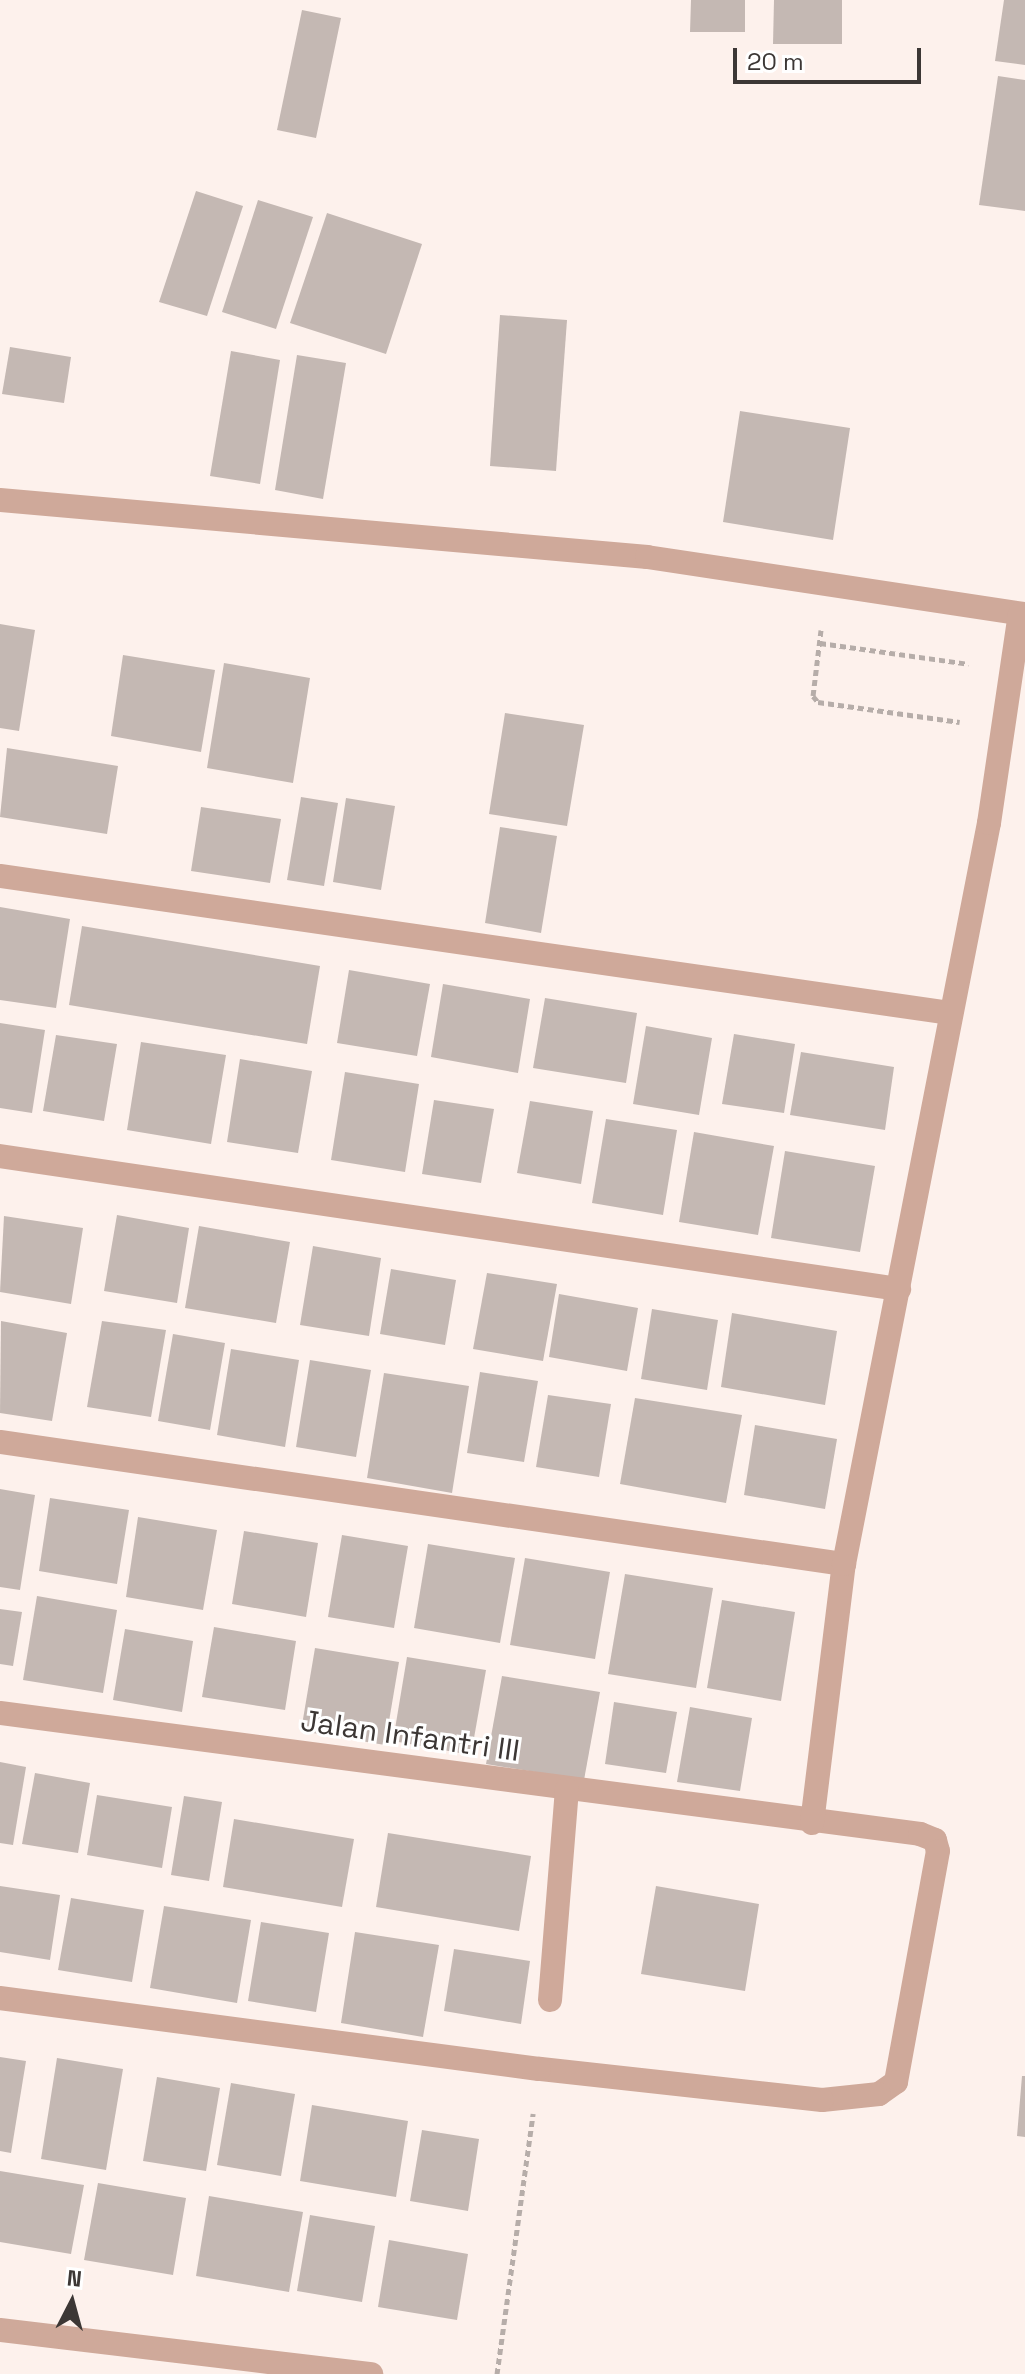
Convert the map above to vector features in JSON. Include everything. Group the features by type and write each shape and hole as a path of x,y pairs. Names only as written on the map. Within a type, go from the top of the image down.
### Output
{"street":[{"path":"0,500 647,557 1022,614 1004,727 899,1289 844,1564 812,1823"},
{"path":"0,876 949,1013"},
{"path":"0,1156 899,1289"},
{"path":"0,1442 844,1564"},
{"name":"Jalan Infantri III","path":"0,1713 935,1840 936,1874 896,2082 879,2094 822,2100 539,2069"},
{"path":"550,2000 567,1790"},
{"path":"0,1998 539,2069"},
{"path":"0,2330 371,2374"}],"path":[{"path":"825,585 813,696 818,702 1004,727"},
{"path":"820,643 1013,670"},
{"path":"497,2374 539,2069"}],"building":[{"path":"691,0 745,0 745,32 690,32"},
{"path":"774,0 842,0 842,44 773,44"},
{"path":"1004,0 1025,0 1025,65 995,61"},
{"path":"302,10 341,18 316,138 277,130"},
{"path":"998,76 1025,80 1025,211 979,205"},
{"path":"196,191 243,206 207,316 159,302"},
{"path":"258,200 313,217 276,329 222,312"},
{"path":"327,213 422,244 386,354 290,323"},
{"path":"500,315 567,320 556,471 490,466"},
{"path":"10,347 71,357 64,403 2,394"},
{"path":"231,351 280,360 260,484 210,476"},
{"path":"297,355 346,363 323,499 275,490"},
{"path":"740,411 850,428 833,540 723,522"},
{"path":"0,624 35,630 19,731 0,728"},
{"path":"123,655 215,670 201,752 111,736"},
{"path":"224,663 310,678 293,783 207,768"},
{"path":"505,713 584,725 567,826 489,814"},
{"path":"7,748 118,766 107,834 0,817"},
{"path":"301,797 338,803 324,886 287,880"},
{"path":"346,798 395,806 381,890 333,882"},
{"path":"201,807 281,819 270,883 191,871"},
{"path":"500,827 557,836 541,933 485,923"},
{"path":"0,907 70,919 56,1008 0,1000"},
{"path":"82,926 320,966 307,1044 69,1005"},
{"path":"349,970 430,984 417,1056 337,1043"},
{"path":"443,984 530,999 518,1073 431,1057"},
{"path":"545,998 637,1013 626,1083 533,1068"},
{"path":"0,1023 45,1030 32,1113 0,1108"},
{"path":"646,1026 712,1038 699,1115 633,1104"},
{"path":"734,1034 795,1044 784,1113 722,1104"},
{"path":"56,1035 117,1044 104,1121 43,1111"},
{"path":"141,1042 226,1055 211,1144 127,1130"},
{"path":"801,1052 894,1067 885,1130 790,1115"},
{"path":"240,1059 312,1071 298,1153 227,1142"},
{"path":"345,1072 419,1084 405,1172 331,1160"},
{"path":"434,1100 494,1109 481,1183 422,1174"},
{"path":"530,1101 593,1111 581,1184 517,1173"},
{"path":"606,1119 677,1130 663,1215 592,1203"},
{"path":"694,1132 774,1146 758,1235 679,1222"},
{"path":"785,1151 875,1166 860,1252 771,1238"},
{"path":"117,1215 189,1228 177,1303 104,1291"},
{"path":"4,1216 83,1228 71,1304 0,1292"},
{"path":"199,1226 290,1242 276,1323 185,1308"},
{"path":"313,1246 381,1258 369,1336 300,1325"},
{"path":"391,1269 456,1280 445,1345 380,1334"},
{"path":"487,1273 557,1284 543,1361 473,1349"},
{"path":"559,1294 638,1308 627,1371 549,1357"},
{"path":"652,1309 718,1320 707,1390 641,1379"},
{"path":"732,1313 837,1331 825,1405 721,1387"},
{"path":"1,1321 67,1333 52,1421 0,1413"},
{"path":"102,1321 166,1330 151,1417 87,1407"},
{"path":"173,1334 225,1343 210,1430 158,1421"},
{"path":"231,1349 299,1360 285,1447 217,1435"},
{"path":"310,1360 371,1370 356,1457 296,1447"},
{"path":"480,1372 538,1381 524,1462 467,1453"},
{"path":"384,1373 469,1386 452,1493 367,1478"},
{"path":"548,1395 611,1404 599,1477 536,1467"},
{"path":"635,1398 742,1415 726,1503 620,1484"},
{"path":"755,1425 837,1439 825,1509 744,1495"},
{"path":"0,1489 35,1495 20,1590 0,1587"},
{"path":"50,1498 129,1510 117,1584 39,1571"},
{"path":"138,1517 217,1530 203,1610 126,1597"},
{"path":"244,1531 318,1543 306,1617 232,1604"},
{"path":"342,1535 408,1546 394,1628 328,1617"},
{"path":"428,1544 515,1558 500,1643 414,1628"},
{"path":"525,1558 610,1572 595,1659 510,1645"},
{"path":"625,1574 713,1588 696,1688 608,1674"},
{"path":"37,1596 117,1610 103,1693 23,1680"},
{"path":"722,1600 795,1612 781,1701 707,1688"},
{"path":"0,1609 22,1612 13,1666 0,1664"},
{"path":"214,1627 296,1641 285,1710 202,1697"},
{"path":"125,1629 193,1641 182,1712 113,1700"},
{"path":"315,1648 399,1662 385,1745 301,1731"},
{"path":"407,1657 486,1670 471,1755 393,1741"},
{"path":"502,1676 600,1692 584,1780 486,1764"},
{"path":"614,1702 677,1712 666,1773 605,1764"},
{"path":"690,1707 752,1718 740,1791 677,1782"},
{"path":"0,1762 26,1767 13,1845 0,1843"},
{"path":"35,1773 90,1783 78,1853 22,1844"},
{"path":"97,1795 172,1807 162,1868 87,1855"},
{"path":"184,1796 222,1802 209,1881 171,1875"},
{"path":"234,1819 354,1839 342,1907 223,1887"},
{"path":"388,1833 531,1856 519,1931 376,1907"},
{"path":"0,1886 60,1895 50,1960 0,1952"},
{"path":"656,1886 759,1904 745,1991 641,1974"},
{"path":"71,1898 144,1910 132,1982 58,1970"},
{"path":"164,1906 251,1920 237,2003 150,1988"},
{"path":"261,1922 329,1933 316,2012 248,2001"},
{"path":"355,1932 439,1945 423,2037 341,2023"},
{"path":"454,1949 530,1961 521,2024 444,2011"},
{"path":"0,2057 26,2061 11,2153 0,2151"},
{"path":"57,2058 123,2069 106,2170 41,2159"},
{"path":"1022,2076 1025,2076 1025,2137 1017,2136"},
{"path":"157,2077 220,2088 206,2171 143,2161"},
{"path":"231,2083 295,2094 281,2176 217,2165"},
{"path":"312,2105 408,2121 396,2197 300,2181"},
{"path":"422,2130 479,2139 468,2211 410,2201"},
{"path":"0,2171 84,2185 71,2254 0,2242"},
{"path":"98,2183 186,2198 173,2275 84,2260"},
{"path":"209,2196 303,2212 289,2292 196,2276"},
{"path":"310,2215 375,2226 362,2302 297,2291"},
{"path":"389,2240 468,2254 457,2320 378,2307"}]}
